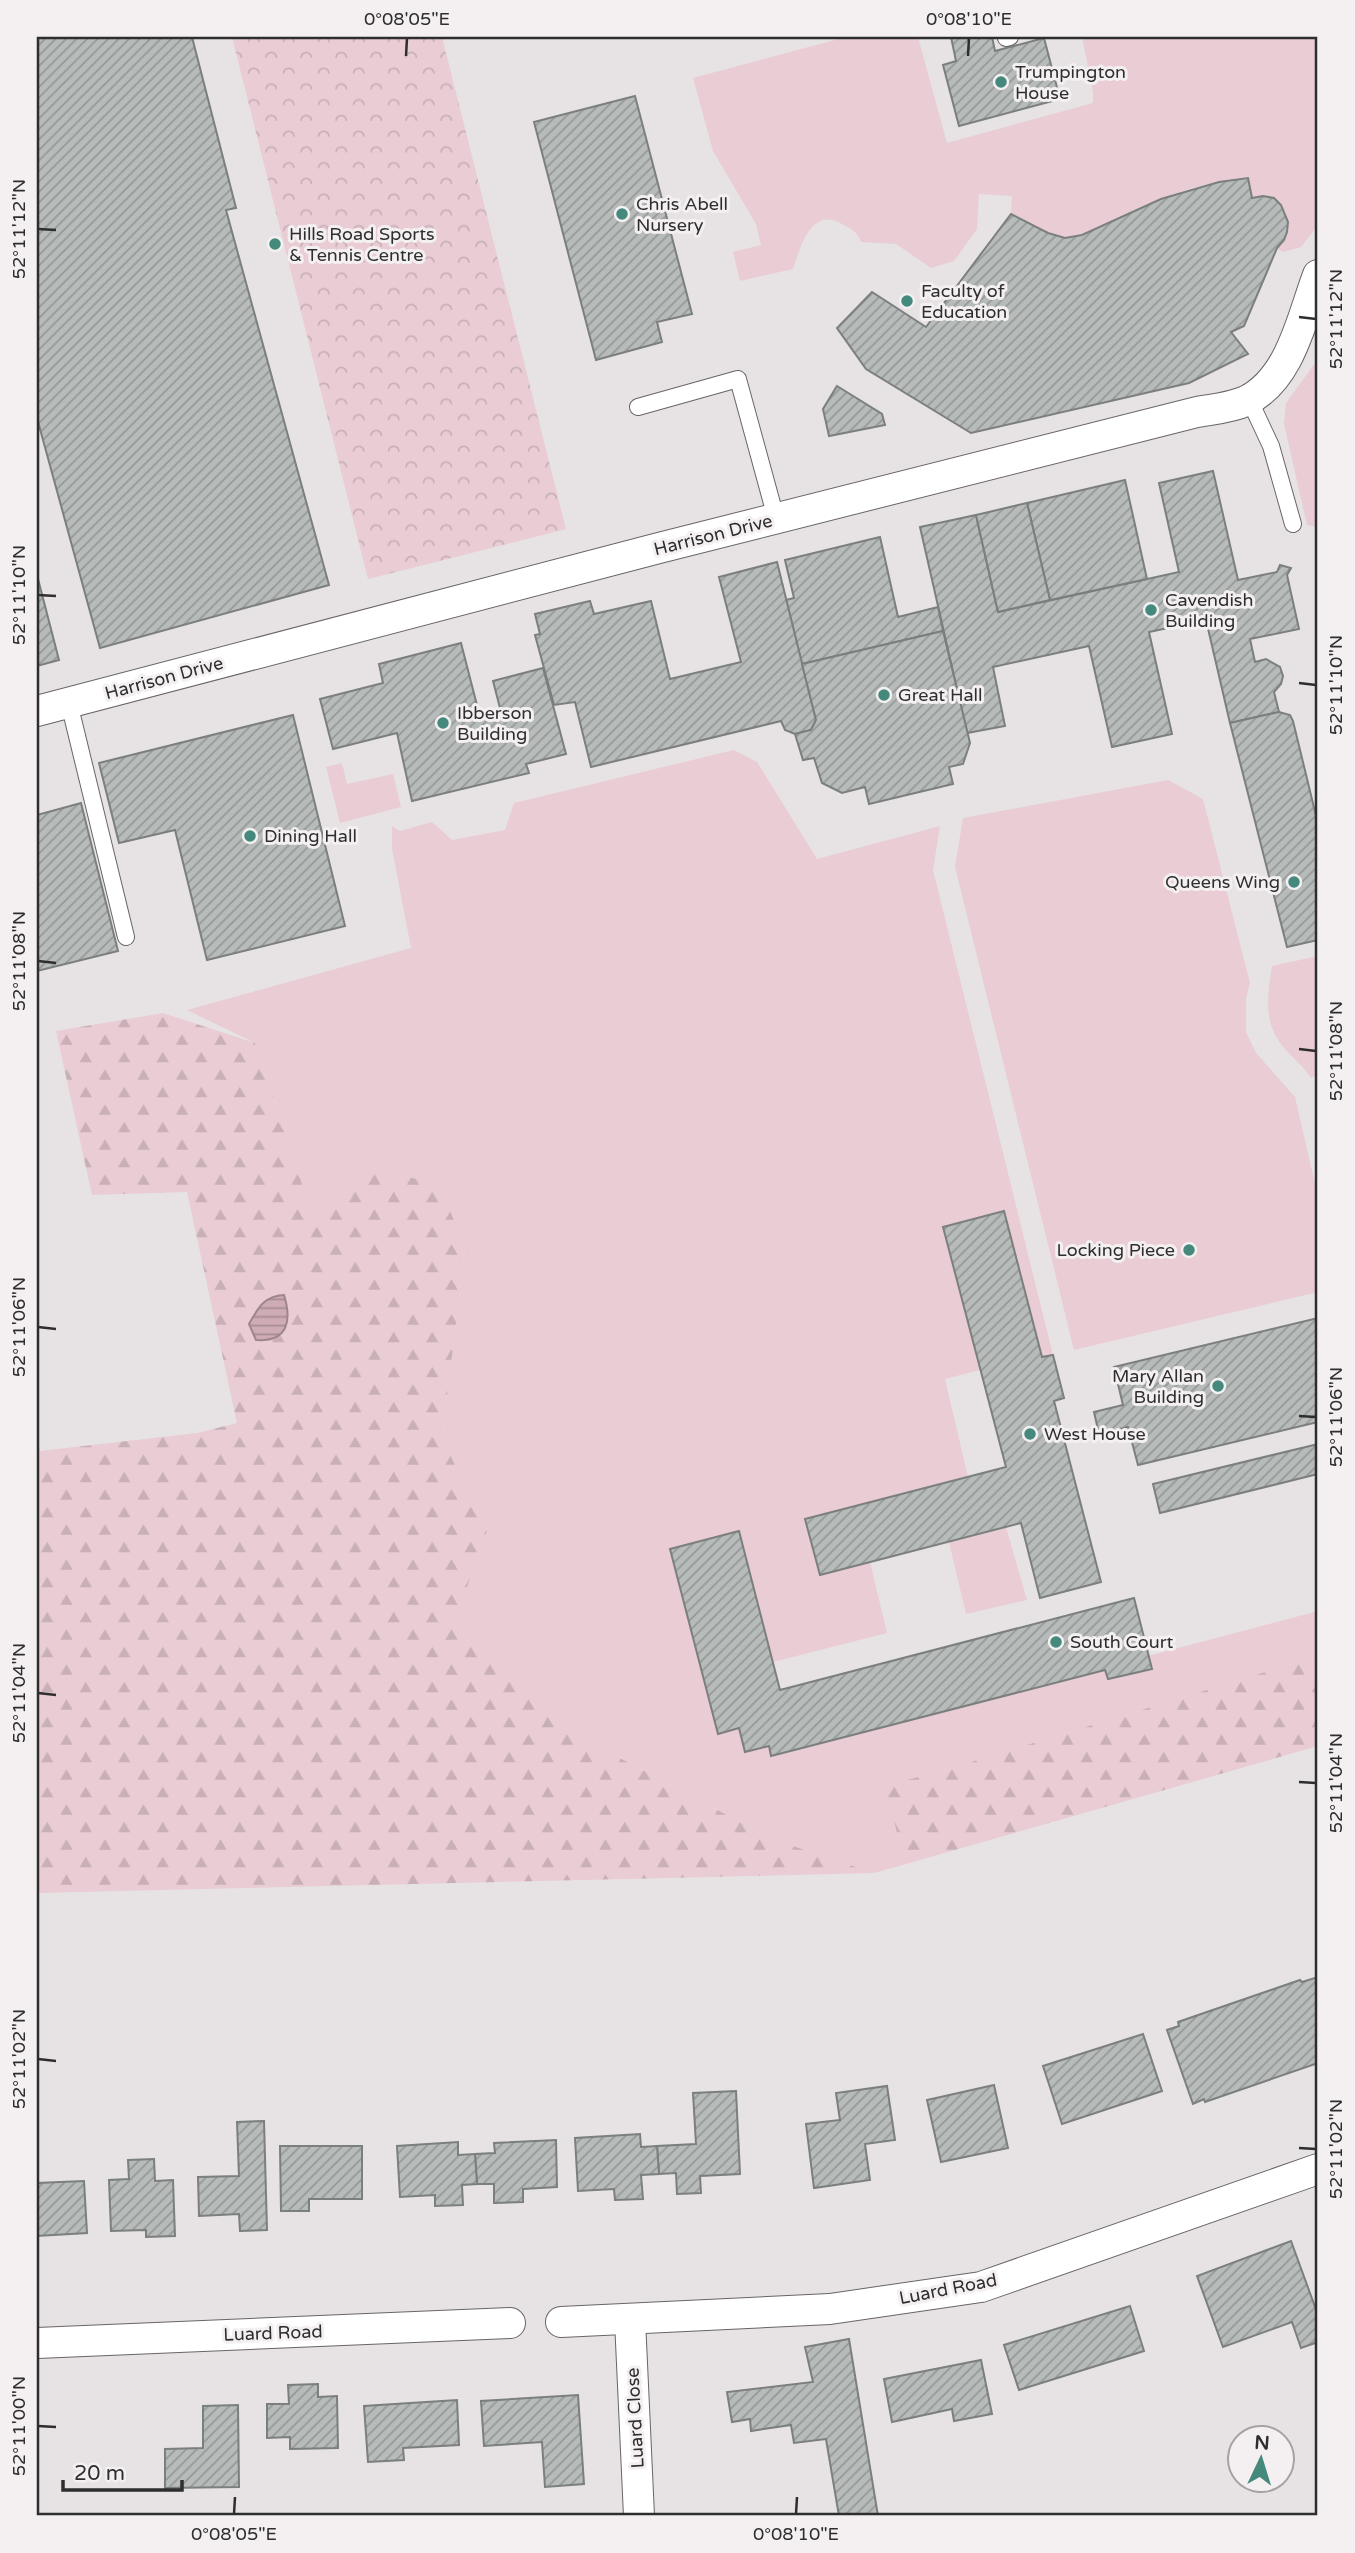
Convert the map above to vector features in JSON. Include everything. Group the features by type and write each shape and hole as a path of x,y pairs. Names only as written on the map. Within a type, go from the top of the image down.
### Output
{"street":[{"name":"Harrison Drive","path":"37,711 776,519 1197,412 1232,406 1249,399 1270,383 1289,354 1318,275"},
{"name":"Luard Road","path":"561,2322 830,2308 981,2287 1318,2169"},
{"name":"Luard Close","path":"630,2320 639,2516"},
{"name":"Luard Road","path":"37,2343 510,2323"}],"lane":[{"path":"638,407 738,379 776,519"},
{"path":"1249,399 1271,446 1293,524"},
{"path":"69,703 126,937"}],"green space":[{"path":"232,37 442,37 566,529 368,579"},
{"path":"846,37 918,37 947,143 1093,103 1082,37 1318,37 1318,225 1301,247 1283,252 1277,248 1287,230 1286,212 1273,200 1264,197 1252,198 1247,179 1214,183 1180,192 1099,229 1065,238 1044,232 1011,214 1012,196 979,194 977,229 954,261 931,268 896,244 861,242 856,233 848,227 831,220 822,220 803,241 793,269 740,281 733,252 761,245 756,224 713,151 693,78"},
{"path":"1318,359 1318,527 1307,525 1284,424 1286,403"},
{"path":"734,750 757,762 817,859 940,826 933,870 1053,1355 1042,1357 1004,1211 943,1227 980,1370 945,1379 968,1477 806,1519 820,1575 870,1562 887,1633 773,1662 739,1531 670,1549 718,1734 739,1728 745,1752 769,1746 772,1756 1105,1670 1108,1679 1151,1670 1148,1656 1318,1611 1318,1656 885,1786 906,1864 874,1873 772,1839 554,1723 453,1626 487,1531 442,1438 465,1249 314,1221 255,1043 187,1010 411,948 392,849 392,826 400,831 432,822 452,840 505,830 514,803"},
{"path":"342,763 347,784 393,774 401,807 340,823 326,767"},
{"path":"1168,780 1203,799 1250,983 1246,998 1246,1032 1256,1053 1295,1097 1318,1197 1318,1292 1074,1350 955,867 963,818"},
{"path":"1318,956 1318,1074 1311,1078 1278,1040 1270,1020 1268,999 1272,966"},
{"path":"163,1013 255,1043 314,1220 365,1166 440,1185 465,1249 442,1438 487,1531 453,1626 554,1723 772,1839 874,1873 37,1893 37,1438 40,1451 197,1433 237,1423 187,1192 92,1195 56,1031"},
{"path":"1006,1527 1027,1600 966,1614 949,1542"},
{"path":"1318,1656 1318,1746 906,1864 884,1786 945,1770"}],"shaded area":[{"path":"284,1295 287,1313 285,1328 275,1337 256,1340 249,1324 255,1313 267,1300"}],"building":[{"name":"Hills Road Sports & Tennis Centre","path":"37,37 192,37 236,208 226,210 329,585 100,648 37,418"},
{"name":"Trumpington House","path":"951,37 992,37 995,51 1044,38 1060,99 959,126 943,65 956,61"},
{"path":"635,96 692,314 657,322 662,342 596,360 534,122"},
{"path":"1248,178 1252,198 1274,198 1281,205 1288,222 1287,232 1277,248 1244,326 1231,332 1248,354 1189,383 971,433 866,369 837,328 872,292 926,327 1011,214 1048,233 1065,238 1082,235 1161,199 1219,182"},
{"path":"837,386 882,414 885,425 829,436 823,409"},
{"name":"Cavendish Building","path":"1213,471 1238,580 1277,572 1280,565 1291,568 1287,575 1299,629 1250,639 1255,662 1266,659 1280,667 1283,676 1281,684 1274,692 1279,712 1230,723 1206,620 1149,632 1172,734 1112,747 1089,646 993,667 1005,726 967,733 920,527 976,515 998,612 1179,572 1159,483"},
{"name":"Cavendish Building","path":"1125,480 1147,579 1050,600 1027,503"},
{"path":"1027,503 1050,600 998,612 976,515"},
{"path":"880,537 898,617 938,607 943,631 802,664 786,600 794,598 785,560"},
{"path":"777,562 816,720 811,730 795,734 785,730 781,721 591,767 575,702 554,705 535,635 540,634 535,614 590,601 594,614 651,601 670,679 741,662 719,577"},
{"path":"37,575 59,660 37,666"},
{"name":"Great Hall","path":"943,631 970,743 963,764 949,767 953,784 869,804 865,787 842,793 822,783 814,758 803,760 795,734 811,730 816,720 802,664"},
{"name":"Ibberson Building","path":"461,643 479,713 500,708 493,681 543,668 566,754 526,764 529,773 412,801 397,733 333,749 320,699 383,683 379,664"},
{"name":"Queens Wing","path":"1279,712 1290,715 1293,721 1318,824 1318,940 1287,947 1230,723"},
{"name":"Dining Hall","path":"293,715 345,926 207,960 175,830 119,843 99,763"},
{"path":"81,803 118,951 37,971 37,815"},
{"name":"West House","path":"1004,1211 1042,1357 1053,1355 1064,1398 1054,1401 1101,1582 1040,1598 1021,1523 820,1575 805,1519 1006,1467 943,1227"},
{"name":"Mary Allan Building","path":"1318,1318 1318,1422 1138,1465 1128,1427 1099,1434 1094,1412 1123,1405 1114,1367"},
{"path":"1318,1444 1318,1474 1160,1513 1153,1484"},
{"name":"South Court","path":"739,1531 780,1690 1134,1598 1152,1669 1108,1679 1105,1670 771,1756 769,1746 745,1752 739,1728 718,1734 670,1549"},
{"path":"1318,1977 1318,2063 1193,2104 1167,2030 1179,2026 1178,2022 1300,1980 1302,1982"},
{"path":"1143,2034 1162,2091 1062,2124 1043,2066"},
{"path":"994,2085 1008,2148 941,2162 927,2100"},
{"path":"887,2086 895,2140 865,2144 870,2180 814,2188 806,2124 840,2120 836,2093"},
{"path":"736,2091 740,2174 700,2176 701,2193 677,2194 676,2173 659,2174 657,2146 696,2144 693,2093"},
{"path":"264,2121 267,2230 240,2231 239,2214 199,2216 198,2177 239,2176 237,2122"},
{"path":"640,2134 641,2147 657,2146 659,2174 641,2175 643,2199 615,2200 614,2189 578,2191 575,2138"},
{"path":"556,2140 557,2187 523,2189 523,2202 494,2203 494,2184 477,2184 475,2154 495,2153 494,2143"},
{"path":"458,2142 458,2155 475,2154 477,2184 462,2185 463,2205 435,2206 435,2195 400,2197 397,2146"},
{"path":"280,2146 362,2146 362,2199 309,2199 309,2211 281,2211"},
{"path":"154,2159 155,2181 173,2180 175,2236 146,2237 146,2230 111,2231 109,2180 129,2179 128,2160"},
{"path":"84,2181 87,2233 37,2236 37,2183"},
{"path":"1291,2241 1318,2315 1318,2342 1301,2348 1292,2322 1223,2347 1197,2276"},
{"path":"1130,2306 1144,2351 1019,2390 1004,2345"},
{"path":"849,2339 878,2516 839,2516 826,2439 794,2443 791,2425 751,2431 750,2419 732,2422 727,2392 813,2382 805,2347"},
{"path":"981,2360 992,2414 954,2421 952,2409 892,2422 884,2379"},
{"path":"318,2384 318,2397 337,2396 338,2448 290,2449 290,2437 267,2438 267,2404 289,2404 288,2385"},
{"path":"578,2395 584,2484 545,2487 542,2442 484,2446 481,2401"},
{"path":"457,2400 459,2445 403,2448 404,2460 368,2462 364,2406"},
{"path":"238,2405 239,2487 165,2488 165,2449 203,2448 203,2406"}],"place":[{"name":"Trumpington House","path":"1001,82"},
{"name":"Chris Abell Nursery","path":"622,214"},
{"name":"Hills Road Sports & Tennis Centre","path":"275,244"},
{"name":"Faculty of Education","path":"907,301"},
{"name":"Cavendish Building","path":"1151,610"},
{"name":"Great Hall","path":"884,695"},
{"name":"Ibberson Building","path":"443,723"},
{"name":"Dining Hall","path":"250,836"},
{"name":"Queens Wing","path":"1294,882"},
{"name":"Locking Piece","path":"1189,1250"},
{"name":"Mary Allan Building","path":"1218,1386"},
{"name":"West House","path":"1030,1434"},
{"name":"South Court","path":"1056,1642"}]}
